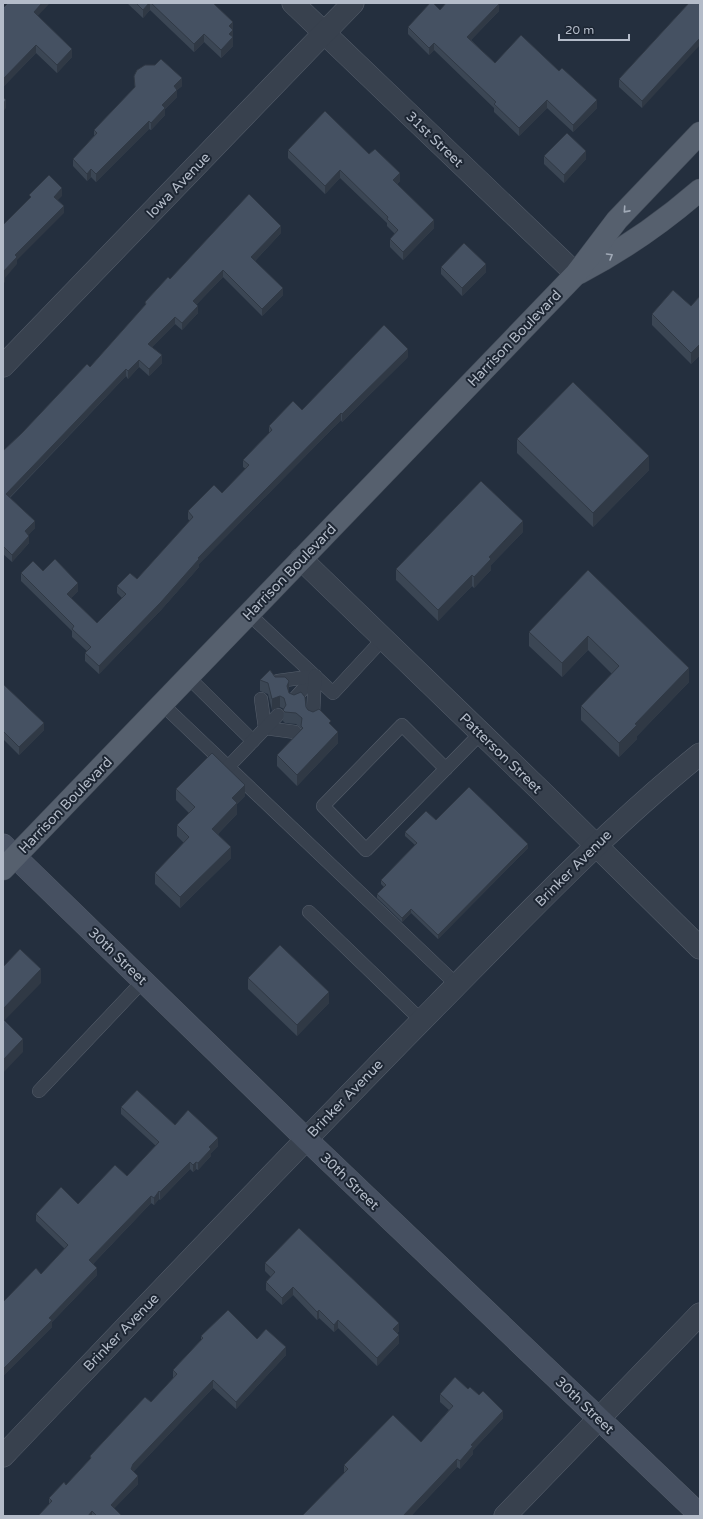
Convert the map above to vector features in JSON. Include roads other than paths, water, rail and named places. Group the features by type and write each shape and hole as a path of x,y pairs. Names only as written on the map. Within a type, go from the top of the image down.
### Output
{"main road":[{"name":"Harrison Boulevard","path":"7,857 162,704 576,274 617,220 700,133"},
{"name":"Harrison Boulevard","path":"576,274 643,236 700,190"},
{"name":"30th Street","path":"7,857 143,981 306,1139 700,1515"}],"street":[{"name":"31st Street","path":"293,3 576,274"},
{"name":"Iowa Avenue","path":"3,366 353,3"},
{"name":"Patterson Street","path":"301,559 480,734 543,793 700,948"},
{"name":"Brinker Avenue","path":"3,1456 422,1020 595,846 655,791 700,754"},
{"path":"505,1516 700,1314"}],"lane":[{"path":"653,182 700,144"},
{"path":"249,614 333,693 383,639"},
{"path":"278,681 315,676"},
{"path":"295,698 315,676"},
{"path":"313,715 315,676"},
{"path":"188,677 253,741"},
{"path":"261,700 265,728"},
{"path":"162,704 457,985"},
{"path":"228,767 278,716"},
{"path":"446,769 402,725 323,806 366,850 446,769 480,734"},
{"path":"265,728 295,732"},
{"path":"309,912 422,1020"},
{"path":"39,1091 143,981"}]}
